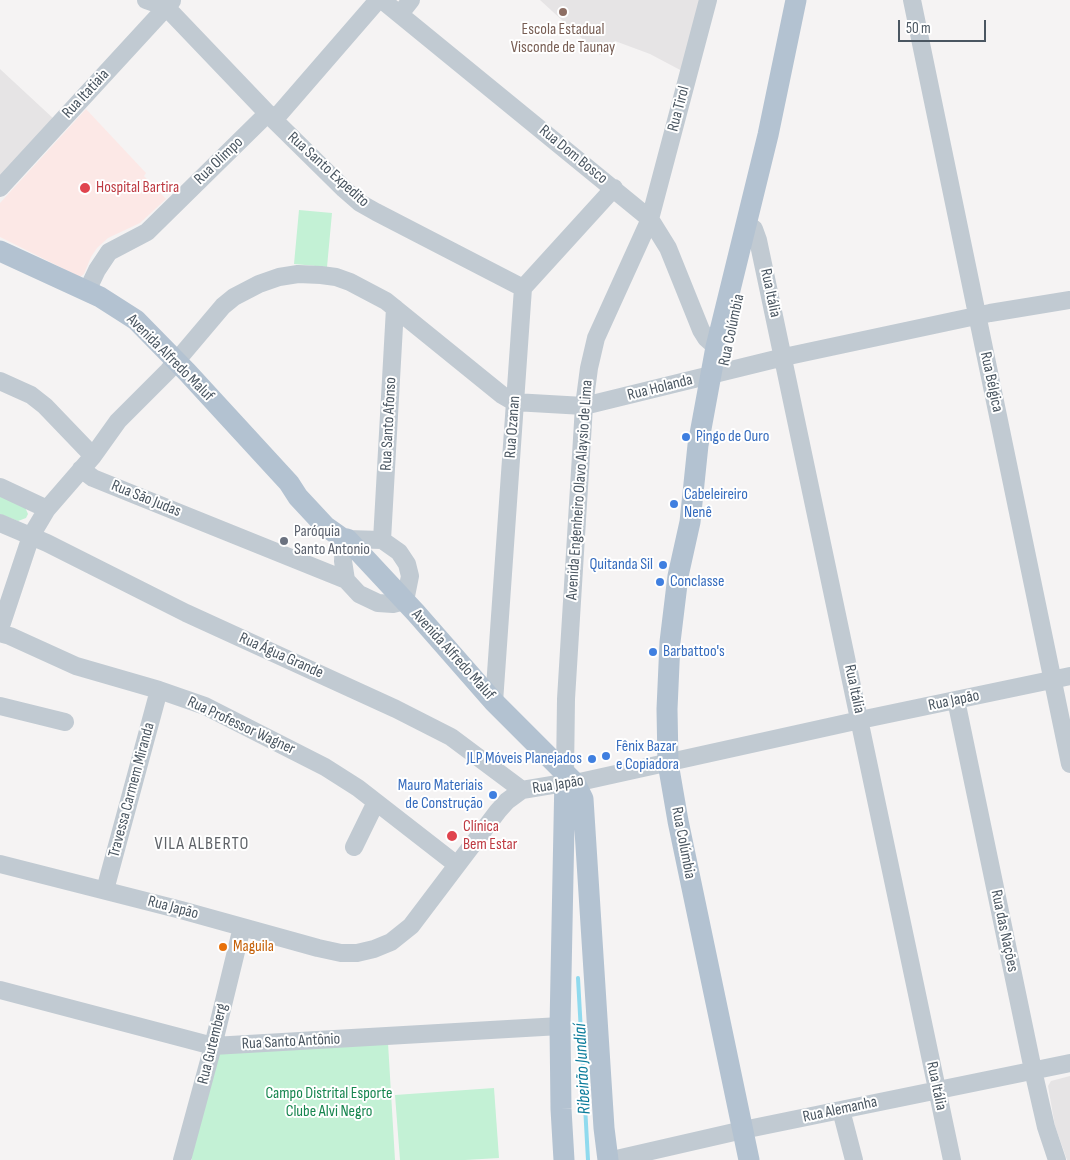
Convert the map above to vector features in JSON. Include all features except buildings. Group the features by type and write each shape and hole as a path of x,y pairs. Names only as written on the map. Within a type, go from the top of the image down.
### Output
{"main road":[{"name":"Rua Colúmbia","path":"749,1160 668,763 667,709 670,642 678,576 690,522 698,445 719,364 750,227 796,0"},
{"name":"Avenida Alfredo Maluf","path":"0,251 100,297 136,320 289,483 302,491 405,601 494,702 568,780"},
{"name":"Avenida Engenheiro Olavo Alaysio de Lima","path":"564,1160 561,1109 560,965 568,780"},
{"name":"Avenida Engenheiro Olavo Alaysio de Lima","path":"568,780 583,799 604,1128 610,1160"},
{"path":"560,965 581,962 593,969"}],"street":[{"path":"146,0 169,4"},
{"name":"Rua Olimpo","path":"87,291 97,270 110,252 147,232 271,116 378,0"},
{"name":"Rua Dom Bosco","path":"382,0 650,219 668,248 701,330 719,364"},
{"path":"400,14 410,0"},
{"name":"Rua Tirol","path":"650,219 708,0"},
{"name":"Rua Bélgica","path":"912,0 1070,764"},
{"name":"Rua Santo Expedito","path":"169,4 271,116 360,203 523,288"},
{"name":"Rua Itatiaia","path":"0,188 169,4"},
{"path":"523,288 614,188"},
{"name":"Avenida Engenheiro Olavo Alaysio de Lima","path":"568,780 566,699 584,406 589,368 596,338 650,219"},
{"name":"Rua Itália","path":"750,227 758,240 784,357 952,1160"},
{"path":"0,629 31,536 47,509 93,456 118,421 176,361 212,318 229,302 259,284 279,277 298,274 336,277 365,288 395,308 502,395 514,402"},
{"name":"Rua Ozanan","path":"494,702 523,288"},
{"name":"Rua Holanda","path":"514,402 584,406 719,364 784,357 977,316 1070,300"},
{"name":"Rua Santo Afonso","path":"382,540 395,308"},
{"path":"0,380 30,395 44,406 93,456"},
{"name":"Rua São Judas","path":"81,469 93,478 346,580"},
{"path":"0,487 47,509"},
{"name":"Rua Água Grande","path":"0,523 31,536 186,612 326,676 451,737 522,790"},
{"path":"344,538 382,540 399,552 407,564 410,576 405,601 393,604 378,603 359,594 346,580 343,561 344,538"},
{"name":"Rua Professor Wagner","path":"0,633 76,666 159,690 205,706 325,766 350,782 457,866"},
{"name":"Rua Japão","path":"0,864 341,953 357,953 391,942 411,926 498,811 507,801 522,790 668,763 1070,676"},
{"name":"Travessa Carmem Miranda","path":"105,890 159,690"},
{"name":"Rua das Nações","path":"956,700 1033,1070 1046,1127 1057,1160"},
{"path":"0,706 66,722"},
{"path":"354,847 376,802"},
{"name":"Rua Gutemberg","path":"182,1160 242,928"},
{"name":"Rua Santo Antônio","path":"0,990 213,1046 560,1026"},
{"name":"Rua Alemanha","path":"610,1160 743,1130 1070,1063"},
{"path":"841,1110 854,1160"}],"shaded area":[{"path":"540,0 703,0 684,72 650,54 615,41 600,55"},
{"path":"0,69 55,120 0,181"},
{"name":"Hospital Bartira","path":"86,109 146,173 144,176 166,199 140,223 108,238 97,248 84,274 80,277 0,237 0,203"},
{"path":"1070,1076 1070,1160 1067,1160 1055,1126 1048,1086 1051,1081"}],"green space":[{"path":"299,210 332,213 327,267 294,264"},
{"path":"0,493 24,505 28,514 26,518 18,521 0,514"},
{"name":"Campo Distrital Esporte Clube Alvi Negro","path":"388,1043 395,1160 192,1160 191,1156 219,1053"},
{"path":"494,1088 499,1158 400,1160 395,1095"}],"waterway":[{"name":"Ribeirão Jundiaí","path":"578,978 588,1160"}],"place":[{"name":"Escola Estadual Visconde de Taunay","path":"563,12"},
{"name":"Hospital Bartira","path":"85,188"},
{"name":"Pingo de Ouro","path":"686,437"},
{"name":"Cabeleireiro Nenê","path":"674,504"},
{"name":"Paróquia Santo Antonio","path":"284,541"},
{"name":"Quitanda Sil","path":"663,565"},
{"name":"Conclasse","path":"660,582"},
{"name":"Barbattoo's","path":"653,652"},
{"name":"Fênix Bazar e Copiadora","path":"606,756"},
{"name":"JLP Móveis Planejados","path":"592,759"},
{"name":"Mauro Materiais de Construção","path":"493,795"},
{"name":"Clínica Bem Estar","path":"452,836"},
{"name":"Maguila","path":"223,947"}],"district":[{"name":"VILA ALBERTO","path":"202,844"}]}
